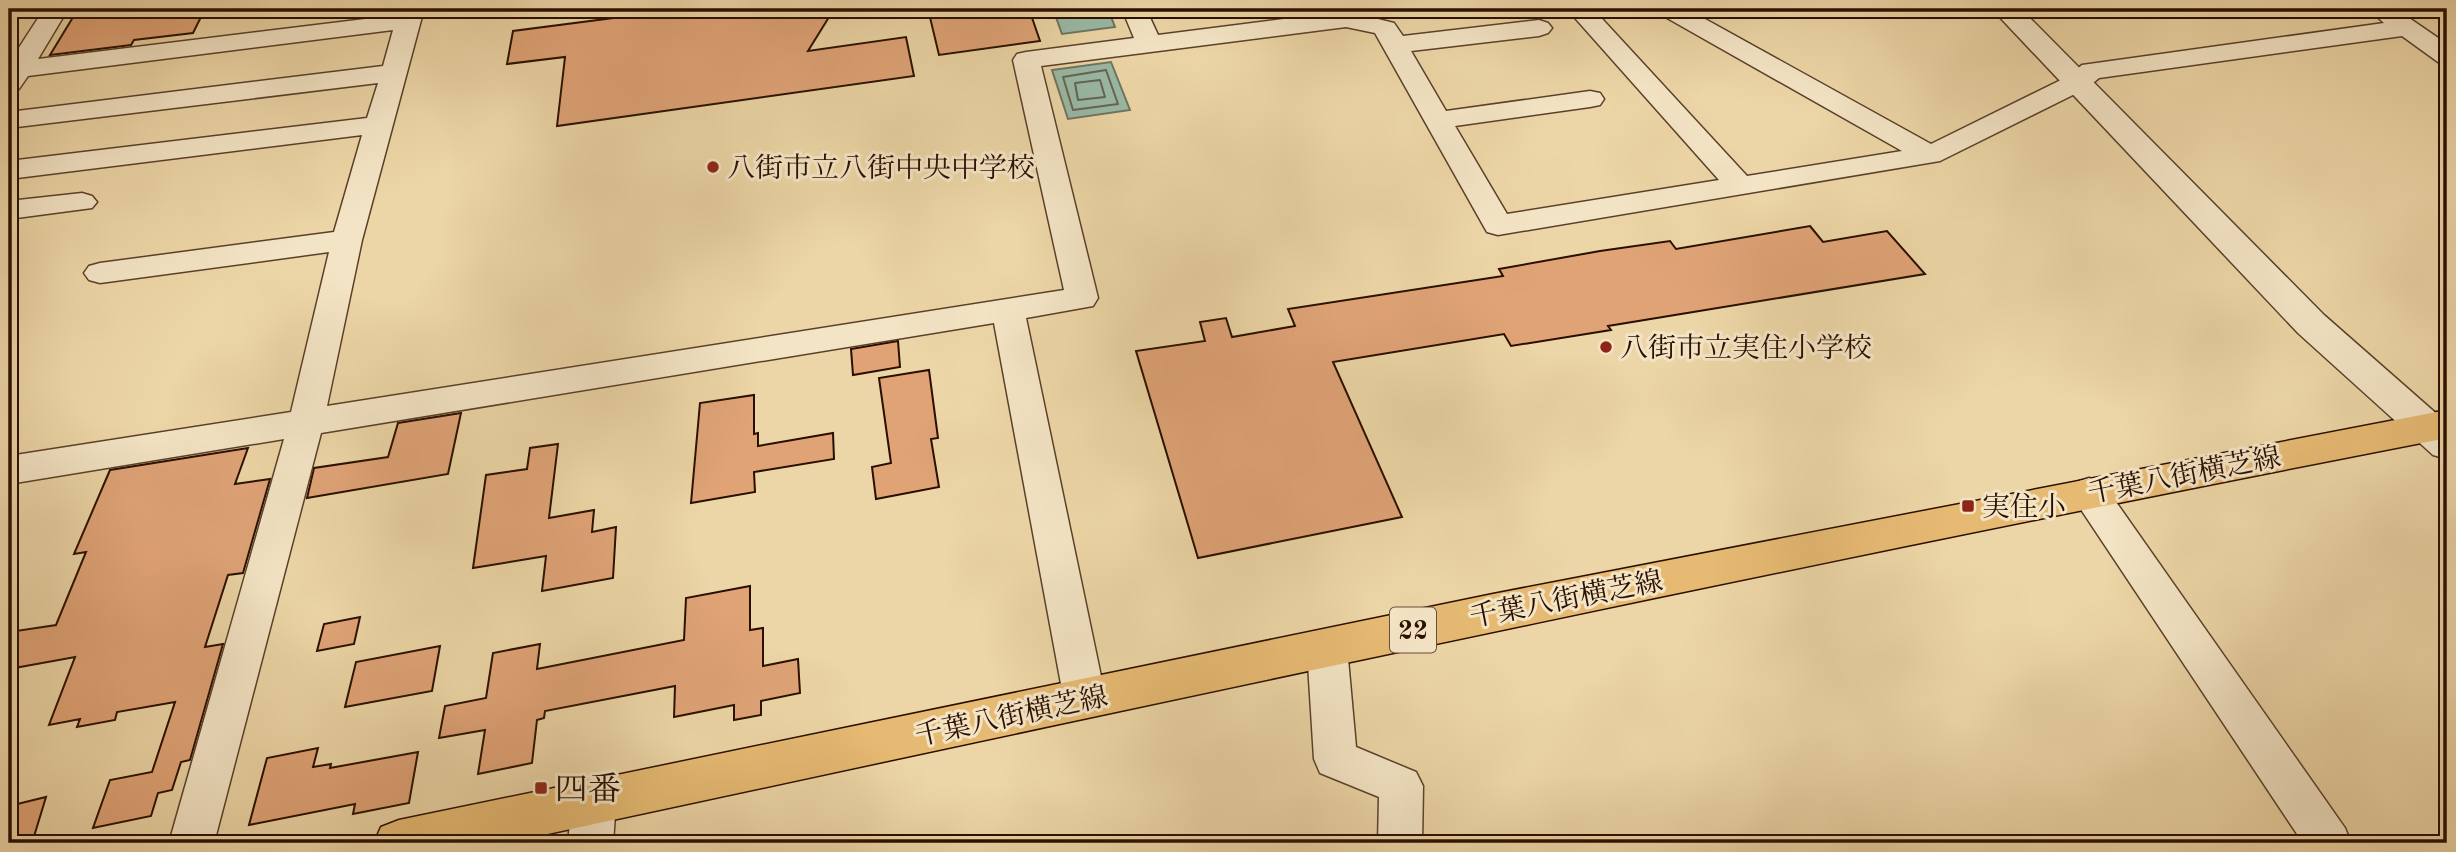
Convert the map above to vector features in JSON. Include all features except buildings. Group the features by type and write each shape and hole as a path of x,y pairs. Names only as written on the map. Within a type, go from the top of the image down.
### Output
{"main road":[{"name":"千葉八街横芝線","path":"399,843 592,822 1085,700 1327,648 2089,492 2441,433"}],"street":[{"path":"14,71 56,9"},
{"path":"1134,9 1149,44"},
{"path":"1579,9 1740,186"},
{"path":"1669,9 1930,156"},
{"path":"2006,9 2311,324 2441,433"},
{"path":"2381,9 2447,57"},
{"path":"14,71 410,15 347,240 306,422 191,843"},
{"path":"9,470 1082,298 1026,60 1149,44 1262,19 1346,19 1385,28 1498,225 1930,156 2078,82 2091,71 2405,28"},
{"path":"1395,45 1539,28"},
{"path":"9,120 393,73"},
{"path":"1438,120 1590,99"},
{"path":"9,170 380,125"},
{"path":"9,210 82,202"},
{"path":"100,273 347,240"},
{"path":"1008,309 1085,700"},
{"path":"2089,492 2329,843"},
{"path":"1327,648 1335,759 1401,786 1400,843"}],"water":[{"path":"1053,9 1108,9 1115,27 1062,34"},
{"path":"1111,62 1130,110 1068,119 1052,70"}],"place":[{"name":"八街市立八街中央中学校","path":"713,167"},
{"name":"八街市立実住小学校","path":"1606,347"},
{"name":"実住小","path":"1968,506"},
{"name":"四番","path":"541,788"}]}
